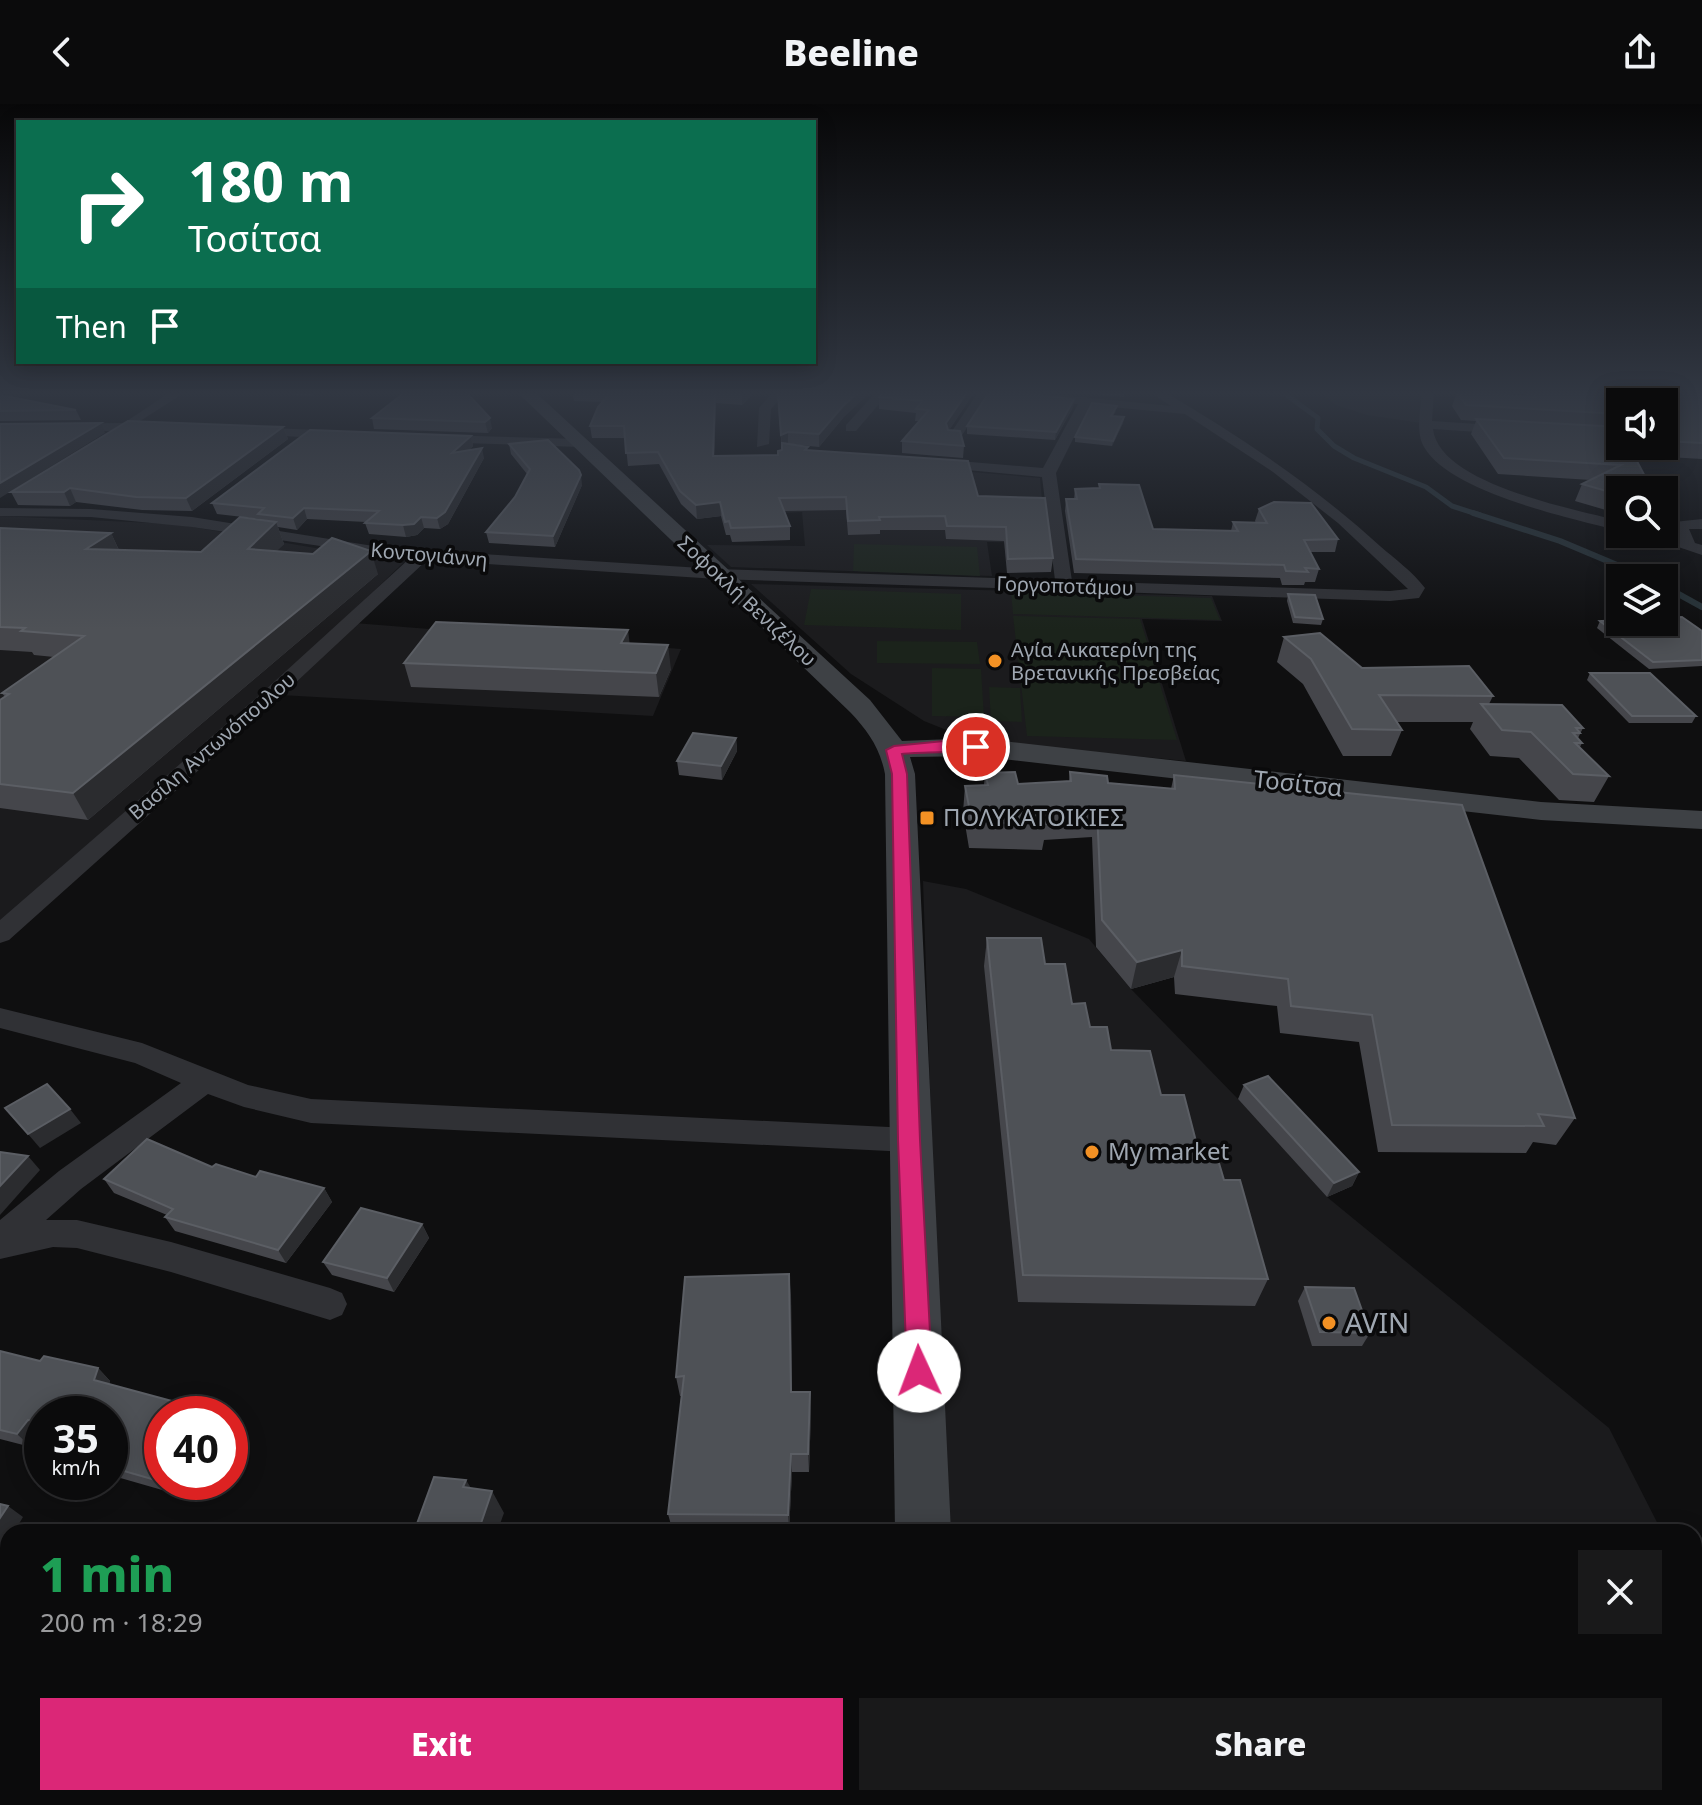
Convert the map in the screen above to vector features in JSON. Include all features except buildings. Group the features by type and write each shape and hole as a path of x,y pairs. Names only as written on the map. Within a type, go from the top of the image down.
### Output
{"main road":[{"name":"Σοφοκλή Βενιζέλου","path":"609,470 860,706 885,733 894,750"},
{"path":"860,706 976,747"},
{"name":"Τοσίτσα","path":"894,750 976,747 1541,811 1702,820"},
{"path":"894,750 900,788 923,1524"}],"street":[{"path":"1017,470 1049,473 1064,586"},
{"name":"Γοργοποτάμου","path":"717,574 1390,596 1413,594 1417,588 1343,520 1277,470"},
{"path":"1458,470 1497,490 1606,522"},
{"name":"Κοντογιάννη","path":"4,506 198,517 386,553 717,574"},
{"path":"1696,548 1679,525 1702,524"},
{"name":"Βασίλη Αντωνόπουλου","path":"0,934 270,696 422,556"},
{"path":"0,1018 142,1054 244,1096 311,1111 909,1140"},
{"path":"0,1242 60,1188 205,1081"},
{"path":"0,1242 53,1233 77,1234 171,1257 330,1304"}],"shaded area":[{"name":"Αγία Αικατερίνη της Βρετανικής Πρεσβείας","path":"765,470 952,470 1040,478 1046,543 987,542 992,576 731,567 707,545 805,546 802,512 738,515"},
{"path":"0,516 175,524 403,563 342,622 681,649 653,716 263,694 0,922"},
{"path":"854,544 977,547 980,576 853,571"},
{"name":"Αγία Αικατερίνη της Βρετανικής Πρεσβείας","path":"751,584 1212,596 1222,621 1142,619 1186,761 1031,746 949,731 924,721 851,674"},
{"path":"811,589 961,594 961,630 804,625"},
{"path":"1011,592 1211,598 1220,620 1013,614"},
{"path":"1013,616 1140,619 1177,740 1027,736"},
{"path":"877,641 977,642 980,664 877,663"},
{"path":"932,668 981,669 984,717 932,716"},
{"path":"989,687 1020,688 1022,722 991,721"},
{"path":"923,881 966,889 1089,939 1131,989 1238,1099 1327,1197 1609,1428 1658,1524 945,1524"}],"waterway":[{"path":"1385,470 1426,487 1452,506 1480,515"},
{"path":"1473,513 1560,541 1615,564"},
{"path":"1678,594 1702,607"}],"place":[{"name":"Αγία Αικατερίνη της Βρετανικής Πρεσβείας","path":"995,661"},
{"name":"ΠΟΛΥΚΑΤΟΙΚΙΕΣ","path":"927,818"},
{"name":"My market","path":"1092,1152"},
{"name":"AVIN","path":"1329,1323"}],"route":[{"path":"919,1371 909,1140 900,774 894,750 976,747"}]}
